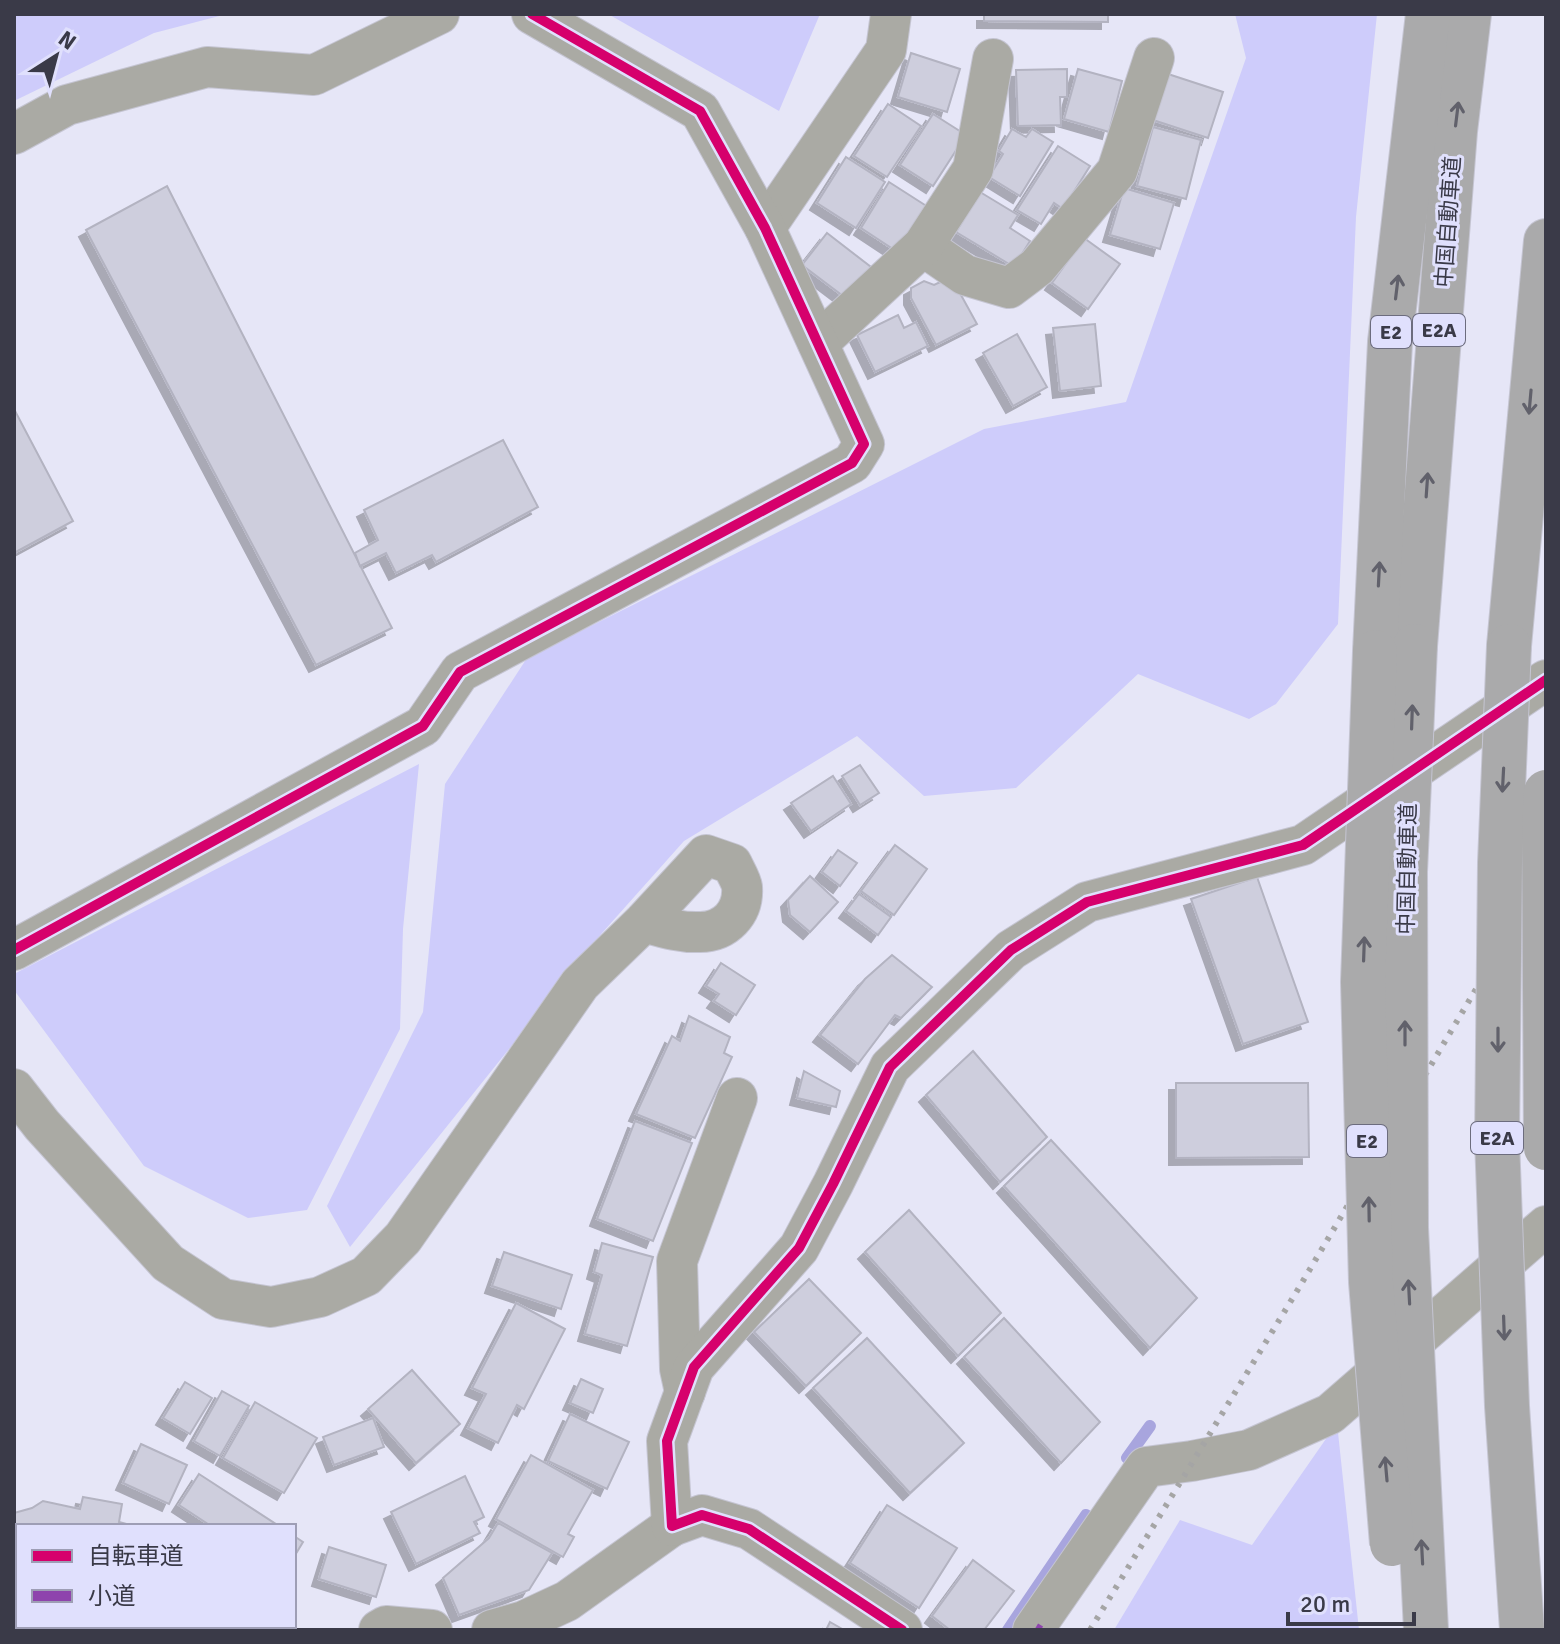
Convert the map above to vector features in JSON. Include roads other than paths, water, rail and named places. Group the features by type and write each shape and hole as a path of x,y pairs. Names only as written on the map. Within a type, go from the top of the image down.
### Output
{"highway":[{"name":"E2","path":"1400,1630 1371,1282 1363,982 1395,649 1390,342 1428,14"},
{"name":"中国自動車道","path":"1426,1630 1406,1228 1405,872 1395,649 1469,14"},
{"name":"E2A","path":"1522,1630 1507,1406 1497,1140 1500,863 1509,646 1546,241"},
{"path":"1546,792 1546,1148"}],"street":[{"path":"14,134 67,105 207,67 314,75 439,14"},
{"path":"14,950 423,726 460,672 852,463 864,444 765,228 700,111 532,14"},
{"path":"765,228 886,50 891,14"},
{"path":"923,246 965,275 1009,288 1037,267 1117,171 1154,58"},
{"path":"818,343 923,246 973,169 993,59"},
{"path":"672,1526 667,1441 694,1367 799,1248 890,1067 1011,950 1087,902 1303,845 1546,680"},
{"path":"14,1089 42,1125 168,1263 223,1299 271,1307 320,1297 366,1276 403,1238 580,984 644,922"},
{"path":"685,1392 680,1369 677,1261 737,1098"},
{"path":"1033,1630 1146,1467 1249,1450 1330,1414 1546,1226"},
{"path":"492,1630 524,1621 567,1601 672,1526 702,1515 749,1529 902,1630"},
{"path":"379,1630 386,1626 432,1630"}],"waterway":[{"path":"1127,1458 1150,1426"},
{"path":"1008,1630 1086,1515"}],"railway":[{"path":"1090,1630 1297,1291 1546,871"}]}
